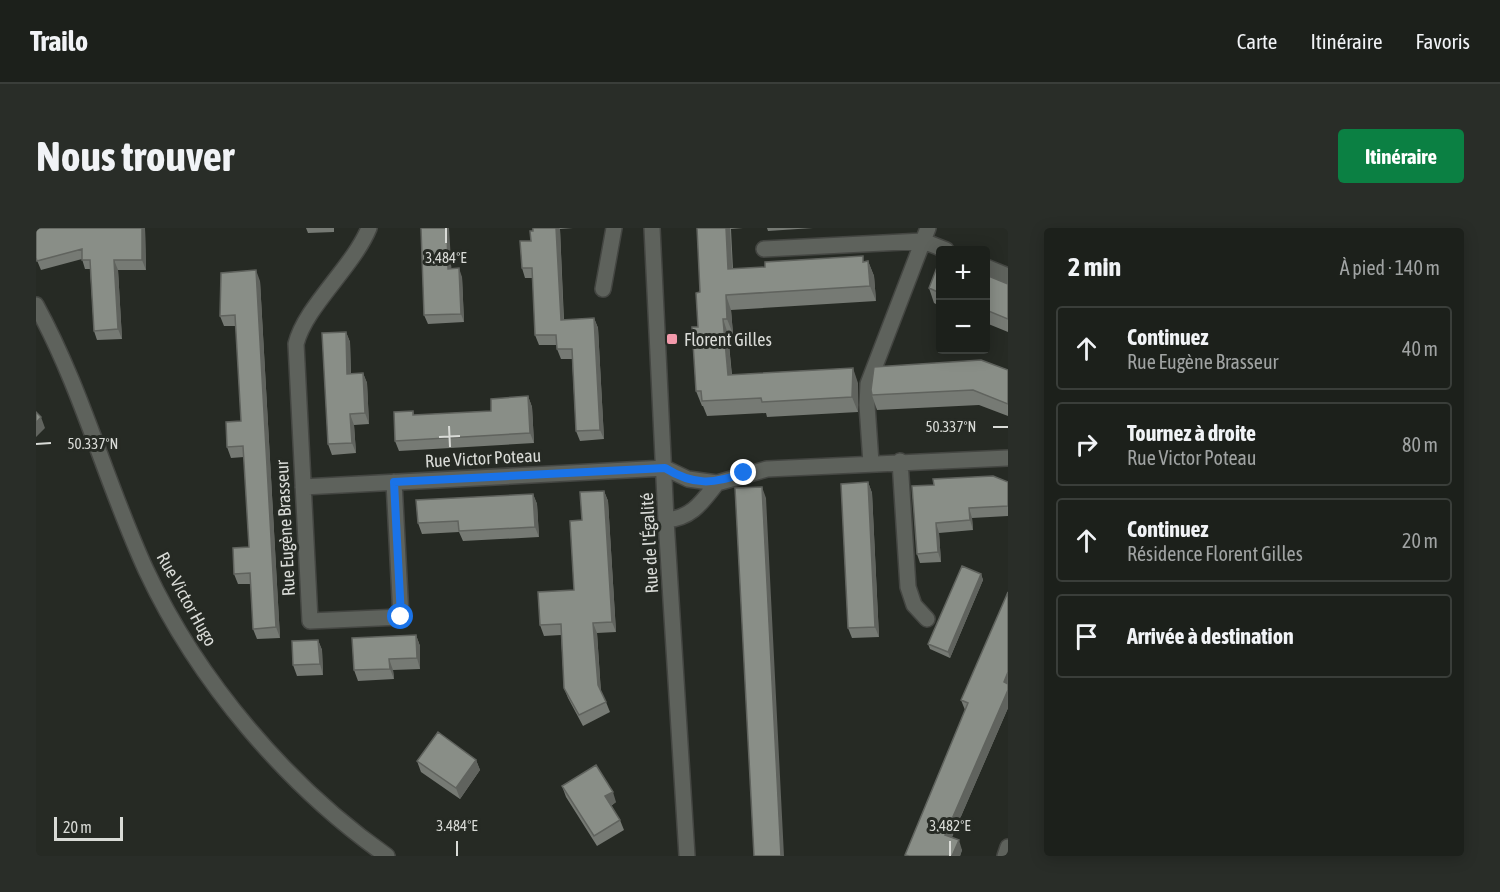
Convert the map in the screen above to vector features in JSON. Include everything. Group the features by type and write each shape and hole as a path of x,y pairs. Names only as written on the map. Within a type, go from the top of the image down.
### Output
{"street":[{"name":"Rue Eugène Brasseur","path":"369,228 357,253 298,336 296,350 310,621 401,617 394,482"},
{"path":"603,289 614,228"},
{"name":"Rue de l'Égalité","path":"652,228 666,520 687,856"},
{"path":"871,463 868,384 926,235"},
{"path":"764,249 926,235 941,246"},
{"path":"990,269 1008,276"},
{"name":"Rue Victor Hugo","path":"36,305 60,355 146,570 182,636 225,698 298,784 387,856"},
{"path":"665,468 688,479 717,483 767,469 900,461 1008,458"},
{"path":"900,461 908,587 914,605 927,620"},
{"name":"Rue Victor Poteau","path":"303,487 665,468"},
{"path":"666,520 685,517 693,512 717,483"},
{"path":"1005,856 1008,847"}],"building":[{"path":"36,228 142,228 142,260 114,260 118,329 94,331 90,260 82,260 82,249 37,261"},
{"path":"421,228 447,228 448,269 459,268 461,314 424,315"},
{"path":"533,228 556,228 561,320 594,318 600,430 576,431 572,349 557,349 556,335 535,335 532,268 522,268 520,241 531,241 530,231 533,231"},
{"path":"697,228 726,228 728,269 765,267 765,262 863,256 863,262 868,261 870,286 726,295 727,319 723,319 728,375 853,368 852,397 762,402 761,398 702,401 701,391 696,391 692,327 698,327 696,293 700,292"},
{"path":"256,270 276,627 253,629 250,573 234,574 233,548 249,547 243,446 227,447 226,422 241,421 235,315 220,316 221,273"},
{"path":"936,270 936,291 929,288"},
{"path":"990,277 1008,284 1008,319 990,312"},
{"path":"346,332 347,374 363,373 365,413 350,414 352,443 328,444 322,333"},
{"path":"981,360 1008,370 1008,404 973,390 872,395 874,367"},
{"path":"528,396 530,433 395,441 394,412 413,411 413,415 491,411 491,399"},
{"path":"36,412 41,417 36,423"},
{"path":"993,476 1008,482 1008,506 969,508 970,520 936,523 938,552 917,554 912,486 934,485 933,479"},
{"path":"868,482 875,627 848,628 841,484"},
{"path":"762,487 781,856 754,856 735,488"},
{"path":"604,491 612,622 593,623 598,685 606,702 579,715 564,688 561,624 540,625 538,592 574,590 570,521 582,520 580,492"},
{"path":"533,494 535,527 459,531 458,521 418,523 416,500"},
{"path":"962,566 981,574 948,652 928,644"},
{"path":"1008,592 1008,672 1004,682 1008,684 1008,690 945,835 959,840 952,856 905,855 968,703 961,700"},
{"path":"416,635 417,658 389,659 390,669 354,670 352,638"},
{"path":"318,640 320,664 293,665 292,641"},
{"path":"438,732 476,760 456,788 417,761"},
{"path":"596,765 613,792 605,796 620,820 594,836 562,786"}],"place":[{"name":"Florent Gilles","path":"672,339"}],"route":[{"path":"401,617 394,482 665,468 677,476 717,483 744,473"}]}
